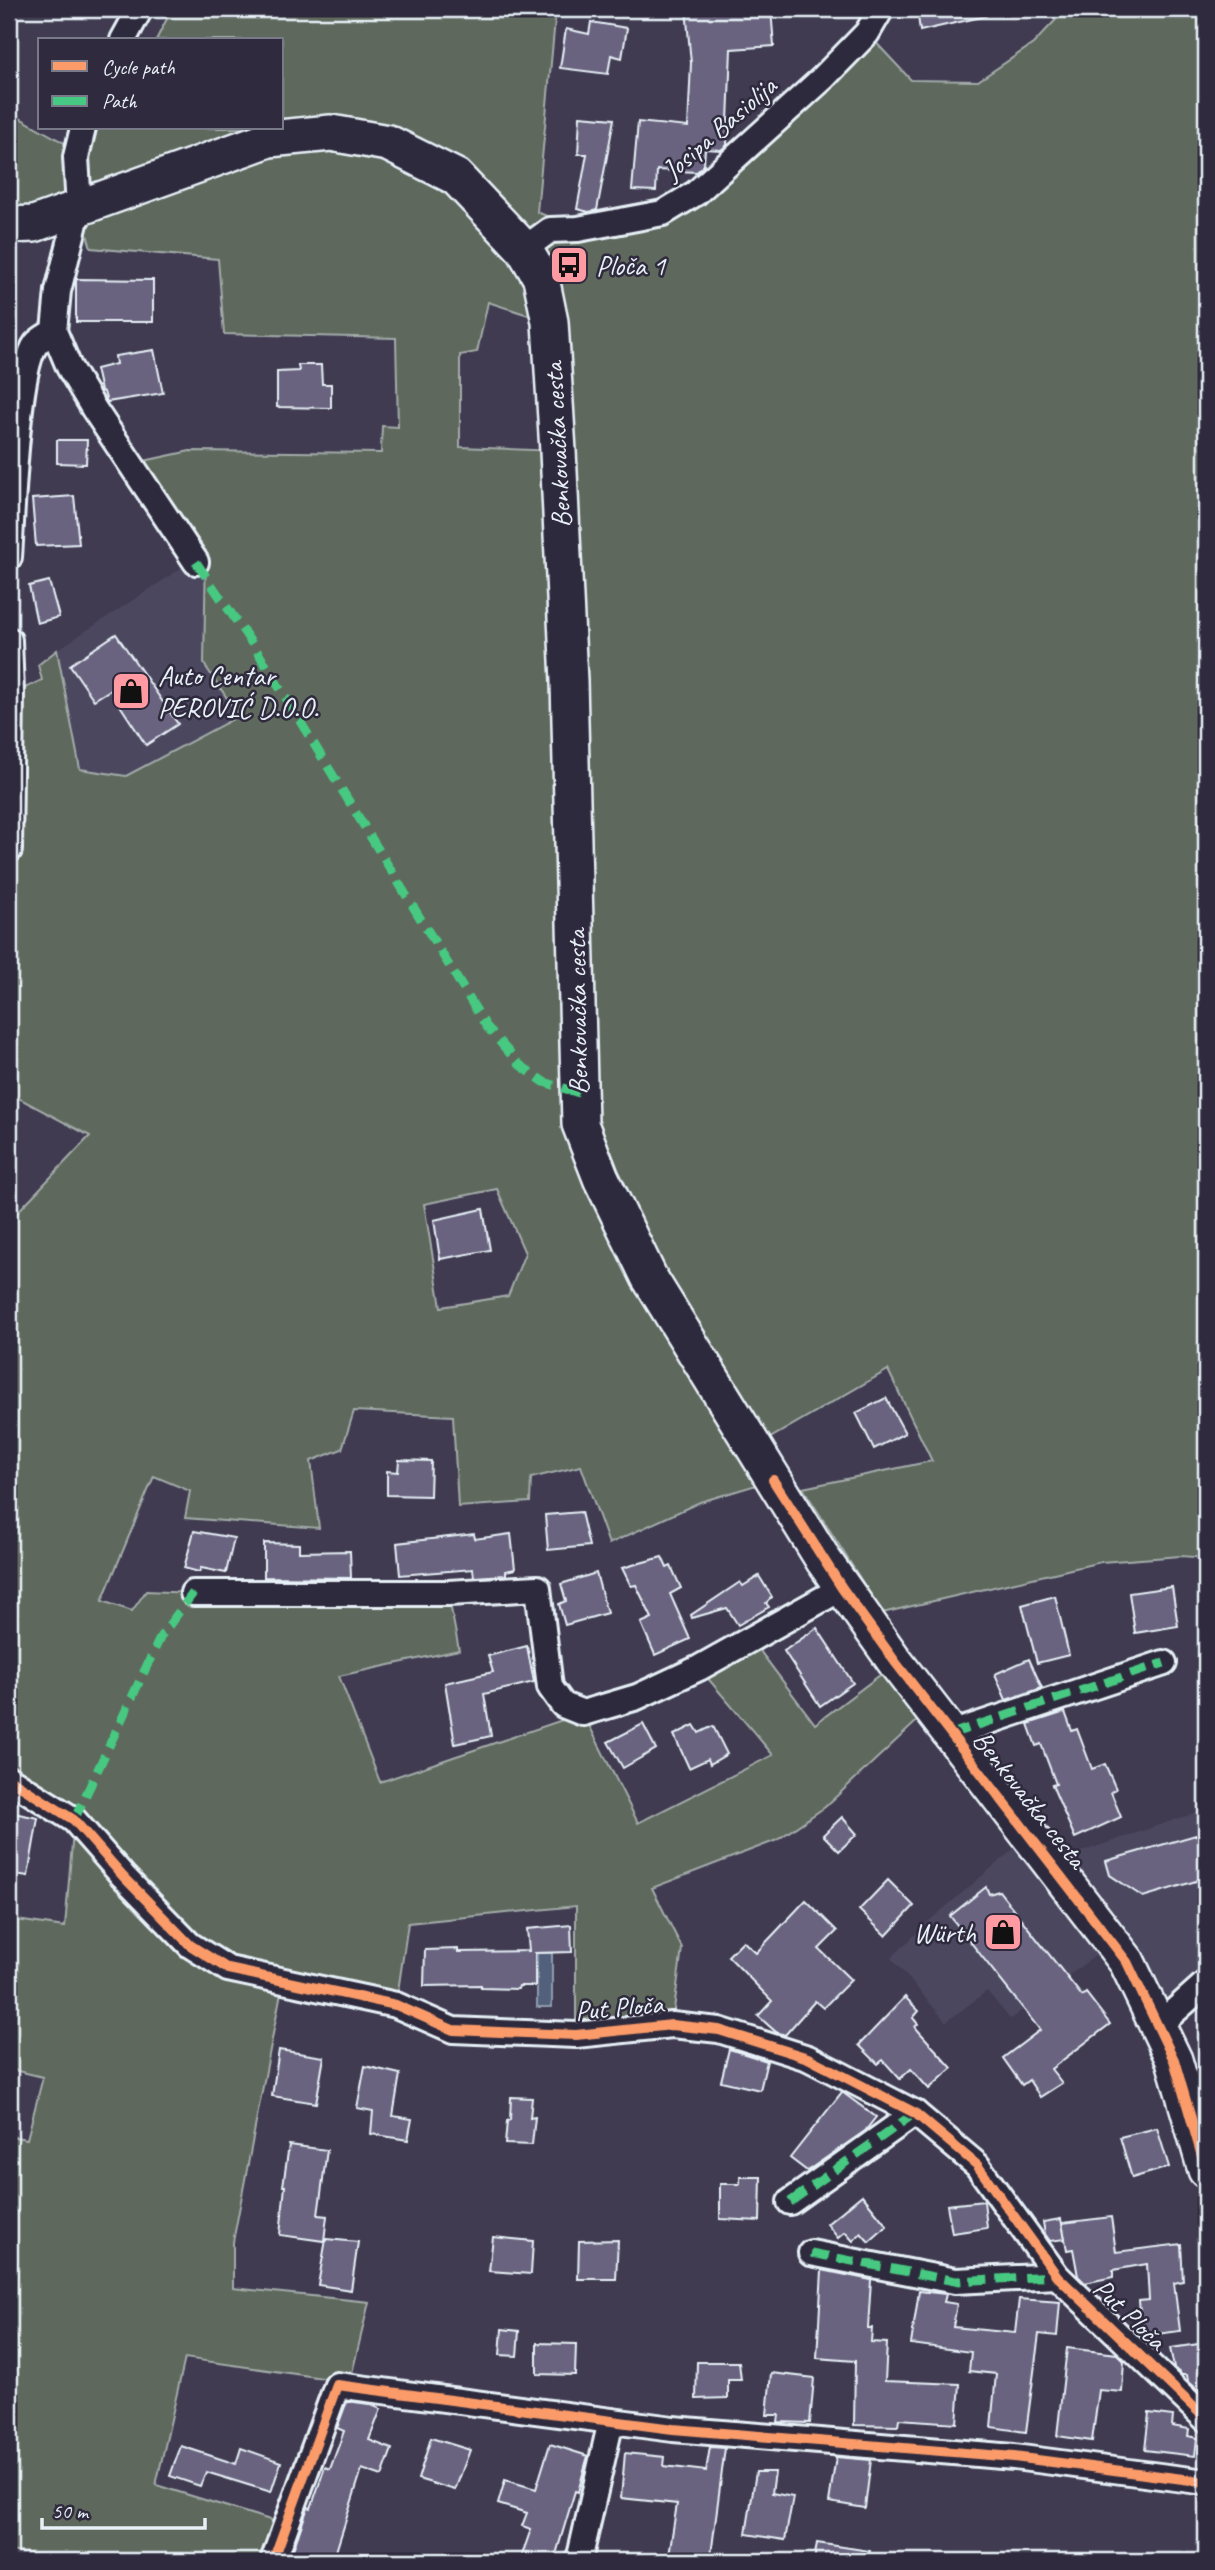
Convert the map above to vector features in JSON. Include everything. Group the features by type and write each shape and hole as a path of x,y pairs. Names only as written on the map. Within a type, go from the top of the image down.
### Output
{"main road":[{"name":"Benkovačka cesta","path":"9,225 34,224 269,139 331,133 387,143 456,177 524,249 541,278 550,322 557,423 569,681 580,1124 601,1178 649,1276 842,1588 1127,1962 1174,2060 1206,2170"}],"street":[{"path":"124,38 140,9"},
{"name":"Josipa Basiolija","path":"524,249 550,230 578,229 663,213 696,193 823,78 867,33 881,9"},
{"path":"83,130 76,157 79,207 58,291 54,331 69,368 108,432 196,562"},
{"path":"9,557 18,434 26,370 36,344 54,331"},
{"path":"9,640 9,850"},
{"path":"193,1593 448,1593 538,1588 550,1686 563,1705 583,1713 638,1697 699,1668 842,1588"},
{"path":"951,1734 1164,1663"},
{"name":"Put Ploča","path":"9,1779 74,1820 122,1876 190,1945 228,1969 396,2005 453,2030 576,2035 672,2025 719,2030 808,2058 915,2113 977,2165 1057,2276 1206,2419"},
{"path":"1159,2025 1206,1983"},
{"path":"790,2202 915,2113"},
{"path":"811,2253 955,2281 1057,2276"},
{"path":"273,2561 337,2385 673,2429 1014,2457 1206,2482"},
{"path":"579,2561 611,2421"}],"shaded area":[{"path":"206,552 204,664 239,715 126,776 80,770 57,650"},
{"path":"1206,1809 1206,1983 1159,2025 1103,1950 1010,2019 987,1991 946,2022 891,1958 929,1921 1030,1835 1052,1862"}],"green space":[{"path":"172,9 556,9 537,212 578,229 663,213 867,33 911,80 978,81 1033,44 1066,9 1206,9 1206,1558 1181,1556 1101,1562 882,1613 803,1488 932,1461 888,1370 753,1448 773,1480 700,1502 609,1544 581,1466 531,1478 530,1502 458,1507 453,1416 354,1411 342,1449 311,1461 319,1528 185,1518 190,1491 154,1476 102,1601 132,1611 146,1591 448,1593 459,1650 339,1676 380,1782 583,1713 638,1823 773,1755 699,1668 751,1639 815,1724 896,1663 931,1708 825,1807 777,1840 652,1888 682,1948 672,2025 576,2035 576,1906 408,1923 396,2005 283,1982 233,2242 233,2288 369,2302 350,2382 185,2358 156,2485 280,2523 265,2561 91,2561 9,2551 9,2136 27,2139 43,2077 9,2069 9,1919 65,1927 74,1820 9,1779 9,1221 90,1136 9,1093 9,850 21,690 42,680 38,665 57,650 80,769 126,776 239,716 204,664 206,551 144,461 190,451 381,453 382,426 398,427 396,338 224,334 218,259 91,248 79,207 9,225 9,112 77,150 82,130 284,130 284,38 157,38","holes":["488,302 550,322 558,451 460,447 460,355 477,352","497,1189 525,1253 508,1296 441,1307 424,1204"]}],"water":[{"path":"537,1953 552,1953 552,2007 537,2007"}],"building":[{"path":"686,9 712,9 712,12 771,9 774,46 731,49 727,145 721,150 705,149 704,165 697,172 657,170 656,191 632,190 638,122 688,127 691,63"},
{"path":"917,9 985,9 986,16 920,31"},
{"path":"591,22 627,28 622,58 611,55 608,74 560,68 566,29 589,34"},
{"path":"580,116 614,119 597,210 589,212 577,209 587,154 578,154"},
{"path":"76,279 153,280 153,322 76,322"},
{"path":"154,350 163,393 107,402 104,392 101,391 96,369 116,364 115,356"},
{"path":"298,365 321,365 322,384 331,384 331,408 277,407 277,372 299,371"},
{"path":"57,440 87,440 86,464 57,463"},
{"path":"74,496 79,544 36,546 32,499"},
{"path":"49,581 59,617 37,623 29,586"},
{"path":"116,634 178,724 146,745 110,690 94,700 70,665"},
{"path":"483,1209 490,1250 440,1259 434,1220"},
{"path":"886,1398 905,1433 874,1449 856,1413"},
{"path":"399,1460 431,1461 430,1496 387,1495 387,1471 398,1472"},
{"path":"581,1512 589,1546 548,1550 545,1515"},
{"path":"194,1531 234,1538 226,1573 201,1568 199,1572 184,1568"},
{"path":"474,1534 475,1539 511,1534 515,1569 506,1571 506,1575 474,1577 473,1569 400,1575 397,1543"},
{"path":"264,1543 299,1544 299,1552 350,1551 351,1578 264,1577"},
{"path":"662,1557 667,1568 671,1566 681,1588 670,1594 690,1639 655,1655 641,1623 652,1618 636,1585 631,1586 622,1568"},
{"path":"596,1573 607,1613 565,1625 559,1604 566,1601 561,1584"},
{"path":"759,1576 772,1597 766,1603 769,1607 738,1625 727,1608 692,1618 691,1615 740,1582 743,1586"},
{"path":"1172,1587 1178,1626 1135,1633 1129,1593"},
{"path":"1055,1596 1069,1655 1037,1663 1022,1605"},
{"path":"817,1628 853,1683 820,1706 784,1651"},
{"path":"527,1646 534,1682 484,1694 491,1736 455,1744 445,1683 493,1672 488,1656"},
{"path":"1029,1659 1042,1688 1006,1700 995,1674"},
{"path":"1065,1712 1072,1731 1077,1729 1092,1769 1105,1764 1116,1789 1111,1792 1121,1817 1075,1838 1052,1785 1056,1784 1041,1744 1036,1746 1028,1724"},
{"path":"643,1724 656,1749 623,1768 608,1742"},
{"path":"694,1725 699,1733 713,1726 727,1754 710,1764 708,1759 689,1768 674,1735"},
{"path":"9,1812 38,1818 28,1876 9,1873"},
{"path":"842,1817 857,1834 839,1851 823,1835"},
{"path":"1206,1832 1206,1878 1143,1897 1110,1875 1106,1861"},
{"path":"888,1880 914,1906 886,1936 859,1910"},
{"path":"986,1887 989,1894 999,1891 1082,1996 1086,1993 1110,2024 1051,2069 1062,2083 1040,2097 1029,2080 1022,2085 1003,2058 1040,2030 950,1916"},
{"path":"806,1900 837,1931 819,1949 851,1980 823,2008 815,2001 785,2035 776,2032 758,2016 772,2001 728,1956 743,1941 756,1953"},
{"path":"571,1925 572,1952 535,1953 535,1986 519,1986 518,1989 481,1988 481,1985 424,1986 425,1950 529,1951 527,1929"},
{"path":"905,1997 919,2011 913,2018 918,2024 915,2027 952,2068 929,2089 911,2069 900,2079 883,2060 878,2064 859,2045"},
{"path":"729,2049 767,2061 760,2090 721,2081"},
{"path":"279,2050 324,2057 316,2103 272,2096"},
{"path":"365,2066 400,2074 393,2116 412,2119 408,2140 371,2134 373,2111 357,2108"},
{"path":"842,2092 876,2117 865,2131 807,2171 790,2158"},
{"path":"511,2097 532,2098 530,2118 535,2117 532,2145 505,2144"},
{"path":"1157,2128 1169,2167 1132,2178 1120,2137"},
{"path":"289,2145 327,2150 318,2215 327,2216 324,2241 280,2235"},
{"path":"740,2177 761,2177 760,2221 720,2219 720,2184 740,2184"},
{"path":"862,2195 887,2226 869,2242 861,2233 853,2241 845,2232 838,2238 827,2224"},
{"path":"984,2201 987,2228 952,2233 947,2205"},
{"path":"1111,2217 1116,2252 1181,2244 1183,2281 1174,2283 1180,2331 1142,2336 1139,2301 1149,2300 1147,2264 1113,2270 1113,2277 1085,2283 1078,2276 1073,2249 1067,2250 1062,2223"},
{"path":"1061,2219 1065,2239 1050,2241 1045,2234 1043,2222"},
{"path":"493,2237 533,2241 531,2274 489,2271"},
{"path":"326,2239 358,2242 351,2290 318,2285"},
{"path":"618,2240 616,2279 578,2279 579,2241"},
{"path":"822,2270 871,2280 868,2328 872,2328 871,2342 887,2343 885,2381 960,2384 957,2423 899,2419 898,2426 854,2425 855,2361 817,2358"},
{"path":"919,2291 946,2294 944,2302 957,2304 953,2327 1015,2333 1019,2299 1060,2302 1057,2336 1039,2334 1026,2432 991,2427 996,2374 969,2371 971,2352 911,2344"},
{"path":"502,2329 519,2331 517,2356 500,2355"},
{"path":"537,2343 576,2344 575,2375 537,2374"},
{"path":"1206,2343 1206,2389 1198,2390 1188,2381 1187,2375 1182,2375 1174,2368 1170,2348"},
{"path":"1067,2348 1117,2354 1124,2361 1122,2392 1099,2390 1092,2441 1057,2436"},
{"path":"697,2362 739,2362 741,2380 728,2380 728,2398 696,2399"},
{"path":"771,2373 814,2378 810,2423 778,2422 779,2415 767,2415"},
{"path":"347,2401 369,2404 381,2409 369,2440 392,2449 382,2476 362,2469 333,2561 289,2561 308,2507 311,2508 325,2467 330,2469 344,2431 337,2428"},
{"path":"1149,2413 1173,2416 1172,2426 1189,2429 1188,2436 1197,2438 1195,2456 1145,2450"},
{"path":"431,2438 470,2450 455,2490 418,2479"},
{"path":"550,2444 588,2456 554,2561 520,2561 531,2529 522,2526 527,2513 498,2504 505,2480 536,2489"},
{"path":"181,2446 236,2464 241,2448 281,2462 271,2492 206,2472 200,2486 170,2476"},
{"path":"710,2447 725,2448 711,2555 704,2554 703,2561 668,2561 677,2504 621,2498 625,2453 665,2457 664,2466 706,2471"},
{"path":"836,2457 871,2460 865,2508 829,2502"},
{"path":"756,2472 775,2472 772,2493 793,2497 785,2540 746,2534"},
{"path":"817,2543 870,2551 869,2561 814,2561"}],"marked path":[{"path":"196,562 259,654 486,1026 520,1065 544,1082 579,1093"},
{"path":"74,1820 161,1636 193,1593"},
{"path":"951,1734 1164,1663"},
{"path":"790,2202 915,2113"},
{"path":"811,2253 955,2281 1057,2276"}],"cycle path":[{"path":"773,1480 842,1588 896,1663 1127,1962 1174,2060 1206,2170"},
{"path":"9,1779 74,1820 123,1876 190,1945 228,1969 396,2005 453,2030 576,2035 672,2025 719,2030 808,2058 915,2113 977,2165 1057,2276 1206,2419"},
{"path":"273,2561 337,2385 673,2429 1014,2457 1206,2482"}],"place":[{"name":"Ploča 1","path":"569,265"},
{"name":"Auto Centar PEROVIĆ D.O.O.","path":"131,691"},
{"name":"Würth","path":"1003,1932"}]}
